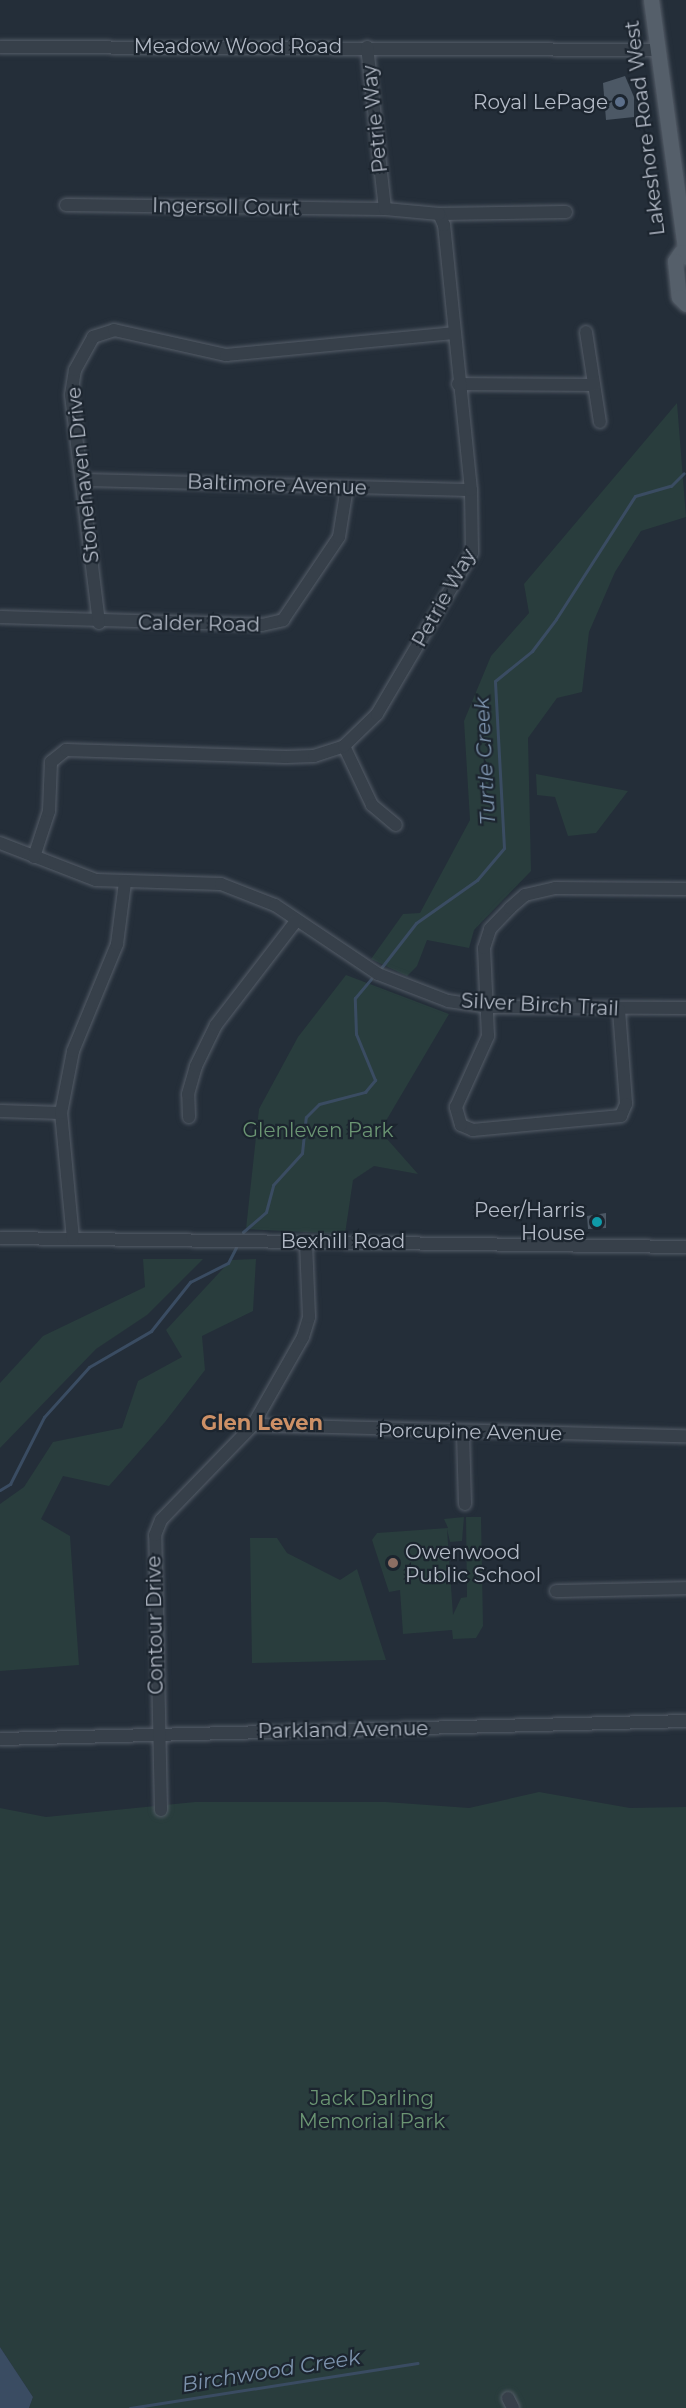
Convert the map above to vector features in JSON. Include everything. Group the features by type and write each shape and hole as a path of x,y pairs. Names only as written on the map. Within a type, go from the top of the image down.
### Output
{"main road":[{"name":"Lakeshore Road West","path":"651,0 684,254 675,261 679,297 686,304"}],"street":[{"name":"Meadow Wood Road","path":"0,47 367,46 657,50"},
{"name":"Petrie Way","path":"367,46 385,209"},
{"name":"Ingersoll Court","path":"66,205 385,209"},
{"path":"385,209 439,214 566,212"},
{"name":"Petrie Way","path":"34,857 48,812 51,762 66,750 314,756 344,746 377,714 466,566 475,541 439,214"},
{"name":"Stonehaven Drive","path":"99,623 72,382 88,345 103,332 226,355 453,333"},
{"path":"586,332 600,422"},
{"path":"458,384 594,385"},
{"name":"Baltimore Avenue","path":"82,480 471,490"},
{"name":"Calder Road","path":"0,617 99,623 262,625 283,620 339,537 347,488"},
{"path":"344,746 372,804 396,825"},
{"name":"Silver Birch Trail","path":"0,843 96,880 213,882 275,905 296,921 391,980 448,1001 489,1006 619,1010 686,1008"},
{"path":"73,1239 61,1113 73,1051 117,944 125,882"},
{"path":"619,1010 626,1104 621,1116 473,1131 461,1125 456,1107 480,1064 489,1006 484,948 490,929 525,895 555,888 686,889"},
{"path":"189,1117 188,1095 196,1066 216,1025 296,921"},
{"path":"0,1111 61,1113"},
{"name":"Bexhill Road","path":"0,1238 686,1247"},
{"name":"Contour Drive","path":"161,1810 156,1735 155,1535 161,1520 253,1425 307,1328 306,1241"},
{"name":"Porcupine Avenue","path":"253,1425 463,1433 686,1436"},
{"path":"463,1433 465,1504"},
{"path":"556,1591 686,1588"},
{"name":"Parkland Avenue","path":"0,1739 686,1721"}],"green space":[{"path":"677,403 686,517 641,531 615,572 589,632 582,692 557,698 528,738 531,871 474,930 469,948 427,940 417,966 407,976 371,959 403,914 420,913 470,820 464,721 491,656 529,613 524,584"},
{"path":"536,774 628,791 596,833 568,836 555,797 537,795"},
{"name":"Glenleven Park","path":"346,975 449,1014 380,1131 418,1174 374,1166 353,1180 345,1234 246,1229 259,1109 298,1037"},
{"path":"143,1259 203,1259 147,1315 96,1349 0,1448 0,1383 43,1336 145,1287"},
{"path":"256,1259 253,1311 202,1336 205,1370 165,1422 109,1486 63,1476 41,1519 70,1536 79,1665 0,1671 0,1504 24,1487 53,1442 122,1428 138,1381 182,1357 166,1330 231,1260"},
{"path":"464,1517 462,1541 450,1542 447,1529 453,1615 461,1598 467,1597 466,1517 481,1517 483,1626 476,1638 453,1639 452,1630 403,1634 400,1590 389,1592 372,1540 377,1533 448,1528 444,1519"},
{"path":"250,1538 277,1538 287,1553 340,1580 357,1569 386,1660 252,1663"},
{"name":"Jack Darling Memorial Park","path":"539,1792 630,1808 686,1807 686,2408 29,2408 33,2397 0,2347 0,1808 46,1817 195,1802 386,1802 469,1808"}],"water":[{"path":"0,2347 33,2397 29,2408 0,2408"}],"building":[{"name":"Royal LePage","path":"625,76 634,97 634,117 606,120 603,83"},
{"name":"Peer/Harris House","path":"606,1213 606,1228 588,1229 587,1216"}],"waterway":[{"name":"Turtle Creek","path":"381,968 416,923 477,880 504,848 495,681 532,651 556,619 635,496 671,486 684,473"},
{"name":"Turtle Creek","path":"243,1232 266,1212 273,1185 302,1153 306,1117 319,1104 365,1092 375,1080 356,1034 355,998 371,979"},
{"name":"Turtle Creek","path":"0,1490 10,1484 44,1417 89,1367 151,1331 190,1282 228,1263 236,1247"},
{"name":"Birchwood Creek","path":"130,2408 417,2363"}],"place":[{"name":"Royal LePage","path":"620,102"},
{"name":"Peer/Harris House","path":"597,1222"},
{"name":"Owenwood Public School","path":"393,1563"}],"district":[{"name":"Glen Leven","path":"262,1423"}]}
